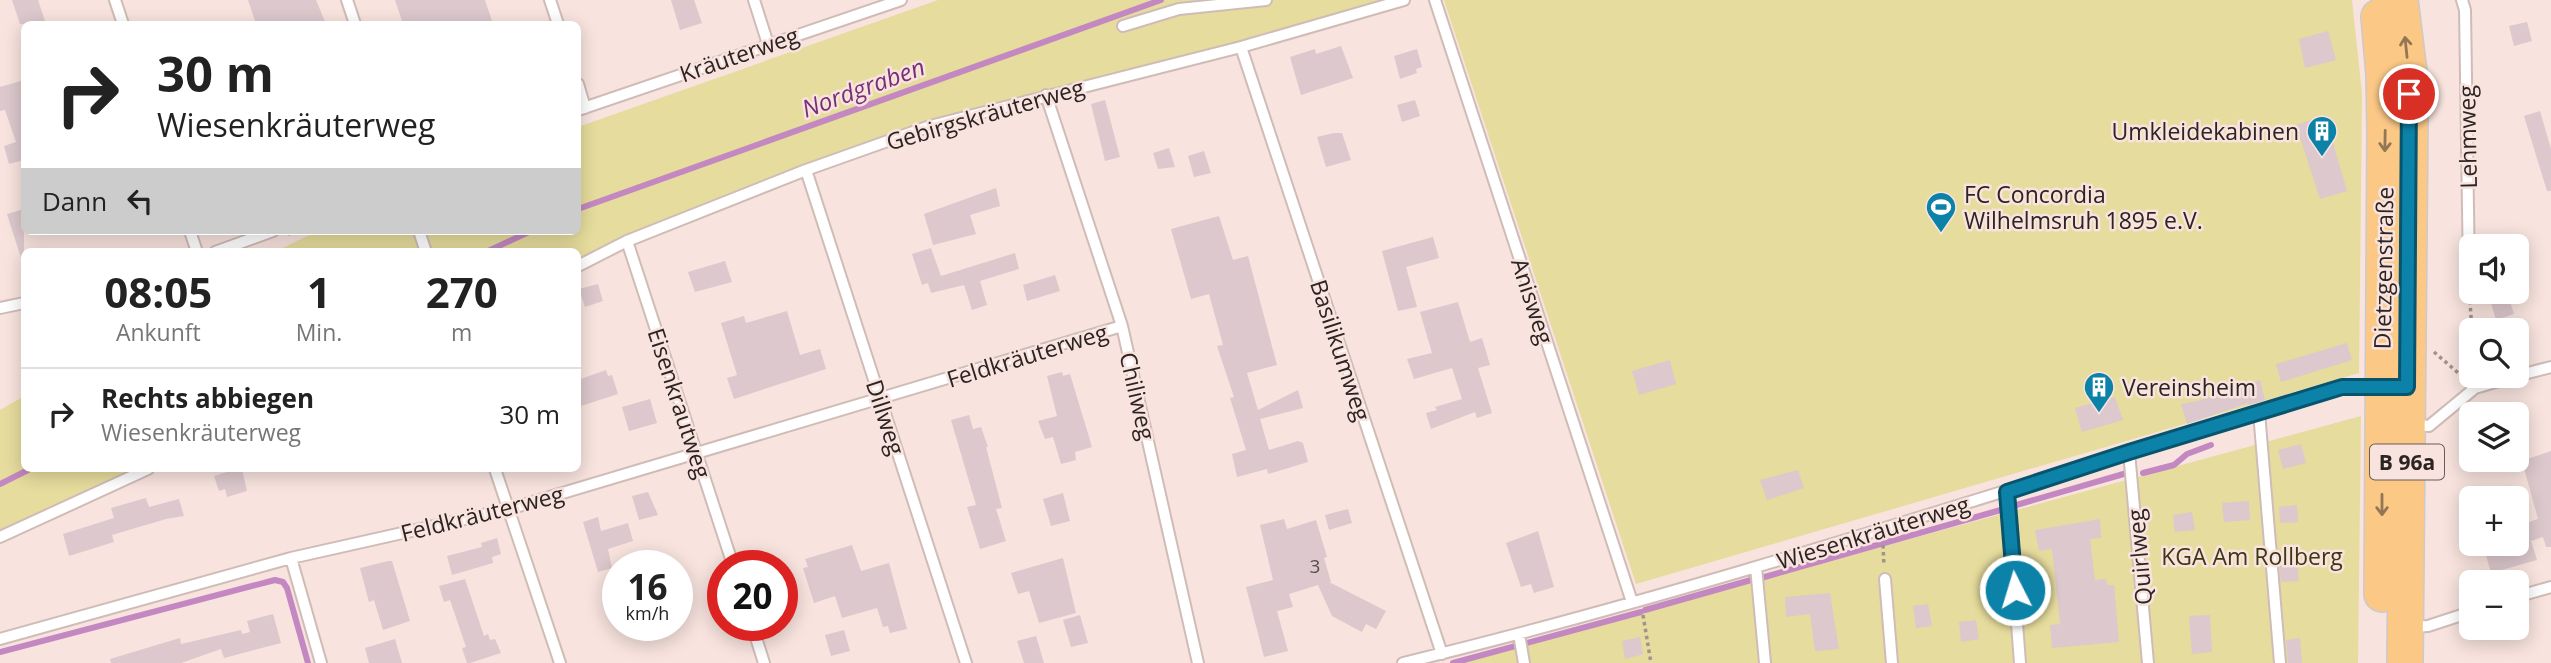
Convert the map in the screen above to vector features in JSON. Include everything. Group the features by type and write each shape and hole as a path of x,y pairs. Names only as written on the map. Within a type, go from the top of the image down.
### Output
{"main road":[{"name":"Dietzgenstraße","path":"2376,0 2384,74 2394,388 2407,425 2405,663"},
{"name":"Dietzgenstraße","path":"2381,663 2410,115 2409,72 2400,0"}],"lane":[{"path":"115,0 122,21"},
{"path":"347,0 354,21"},
{"path":"550,0 557,21"},
{"path":"754,0 768,44"},
{"name":"Kräuterweg","path":"581,109 901,0"},
{"path":"1123,26 1179,9 1266,0"},
{"name":"Gebirgskräuterweg","path":"581,264 627,241 806,170 930,126 1241,47 1376,4 1404,0"},
{"name":"Anisweg","path":"1435,0 1632,602"},
{"name":"Lehmweg","path":"2462,0 2465,10 2468,234"},
{"name":"Basilikumweg","path":"1241,47 1442,654"},
{"name":"Chiliweg","path":"1046,95 1122,326 1198,663"},
{"name":"Dillweg","path":"806,170 967,663"},
{"path":"226,248 261,235"},
{"name":"Eisenkrautweg","path":"627,241 728,550"},
{"path":"0,294 2,308 21,304"},
{"name":"Feldkräuterweg","path":"0,639 291,558 509,509 1122,326"},
{"path":"2529,373 2551,367"},
{"name":"Wiesenkräuterweg","path":"1403,663 1519,634 1756,567 2342,387 2394,388"},
{"path":"2407,425 2429,426 2475,388"},
{"path":"2259,412 2280,663"},
{"name":"Quirlweg","path":"2129,452 2148,663"},
{"path":"0,537 141,472"},
{"path":"496,472 560,663"},
{"path":"2007,492 2020,663"},
{"path":"291,558 321,663"},
{"path":"1756,567 1765,663"},
{"path":"1885,579 1892,663"},
{"path":"2529,593 2551,587"},
{"path":"2405,628 2428,625 2459,616"},
{"path":"1519,634 1523,659"},
{"path":"757,641 764,663"}],"path":[{"path":"2429,348 2459,374"},
{"path":"1882,529 1885,579"},
{"path":"1632,602 1642,606 1651,663"}],"green space":[{"path":"938,0 1404,0 930,126 581,265 581,248 282,248 310,235 581,235 581,126"},
{"name":"FC Concordia Wilhelmsruh 1895 e.V.","path":"1444,0 2352,0 2362,94 2359,373 1636,584"},
{"path":"21,398 21,472 141,472 0,537 0,410"},
{"name":"KGA Am Rollberg","path":"2361,416 2358,663 1453,663 1481,656"}],"building":[{"path":"12,0 38,0 45,21 21,21 20,24"},
{"path":"248,0 316,0 325,21 255,21"},
{"path":"395,0 485,0 492,21 402,21"},
{"path":"671,0 694,0 702,23 680,30"},
{"path":"2527,22 2532,41 2514,46 2509,26"},
{"path":"2328,31 2336,60 2305,68 2299,39"},
{"path":"1341,46 1353,78 1301,95 1290,57 1315,49 1316,54"},
{"path":"1417,49 1422,67 1416,69 1417,73 1400,79 1394,56"},
{"path":"21,81 21,161 9,164 4,146 16,142 5,110 0,111 0,87"},
{"path":"1105,100 1120,157 1105,161 1091,104"},
{"path":"1415,100 1420,116 1402,122 1397,105"},
{"path":"2540,111 2551,149 2551,191 2547,191 2524,116"},
{"name":"Umkleidekabinen","path":"2325,115 2347,191 2320,199 2296,125"},
{"path":"1342,133 1351,160 1326,167 1317,137"},
{"path":"1169,148 1175,167 1158,169 1153,153"},
{"path":"1204,151 1211,173 1194,177 1188,156"},
{"path":"996,188 1000,206 970,215 976,234 933,245 924,214"},
{"path":"21,210 24,248 21,248 21,258 7,214"},
{"path":"1219,216 1233,260 1248,256 1277,365 1247,373 1258,410 1298,390 1303,408 1260,419 1269,450 1298,441 1303,443 1308,462 1268,474 1267,469 1237,477 1232,454 1246,450 1230,398 1234,397 1217,346 1223,345 1209,294 1191,299 1171,229"},
{"path":"1433,237 1439,258 1406,267 1417,307 1398,311 1382,251"},
{"path":"931,248 941,276 1015,253 1019,269 980,281 987,305 972,310 964,285 931,293 928,283 922,285 912,254"},
{"path":"725,261 732,282 695,292 688,272"},
{"path":"1055,275 1060,291 1027,301 1023,285"},
{"path":"598,284 603,301 585,307 581,288"},
{"path":"1458,302 1470,342 1482,338 1490,365 1478,368 1492,413 1477,418 1475,412 1431,429 1426,413 1437,410 1435,407 1462,399 1452,368 1414,379 1407,359 1432,353 1420,312"},
{"path":"2491,304 2511,304 2514,314 2495,318"},
{"path":"787,311 800,355 820,349 826,369 734,399 727,378 737,375 721,323 744,316 746,323"},
{"path":"2347,343 2352,360 2281,382 2276,364"},
{"path":"1670,360 1676,384 1639,395 1632,371"},
{"path":"606,370 608,376 612,375 618,394 581,406 581,379"},
{"path":"1062,372 1063,376 1070,374 1092,447 1075,452 1076,460 1061,464 1053,437 1045,439 1038,421 1057,416 1047,376"},
{"path":"2260,380 2265,400 2249,405 2248,403 2187,424 2181,404"},
{"name":"Vereinsheim","path":"2115,397 2123,420 2082,432 2075,408"},
{"path":"650,399 657,423 629,431 622,407"},
{"path":"969,415 973,429 981,427 988,447 1002,508 996,509 1006,541 980,549 967,507 976,505 951,420"},
{"path":"2301,444 2306,463 2283,469 2278,450"},
{"path":"2551,451 2551,547 2546,547 2543,537 2531,541 2537,560 2502,570 2490,570 2486,556 2529,556 2529,522 2538,519 2525,472 2529,472 2529,459"},
{"path":"1798,470 1804,488 1767,500 1760,480"},
{"path":"227,472 243,472 247,491 227,497 225,489 219,491 214,476"},
{"path":"648,492 658,515 639,520 632,496"},
{"path":"1063,493 1070,521 1051,526 1043,499"},
{"path":"146,498 149,507 179,499 184,516 112,535 114,542 69,556 63,534 114,518 111,508"},
{"path":"2249,501 2250,520 2224,522 2222,503"},
{"path":"2297,505 2298,522 2280,523 2279,507"},
{"path":"1348,509 1352,523 1329,530 1325,515"},
{"path":"2192,512 2195,530 2175,532 2173,515"},
{"path":"598,517 601,531 628,523 633,541 602,550 602,571 598,572 583,522"},
{"path":"1284,519 1287,529 1316,520 1327,557 1324,558 1329,582 1386,611 1376,629 1366,624 1362,632 1332,616 1318,585 1289,594 1293,607 1277,611 1288,651 1264,657 1246,587 1273,580 1260,525"},
{"path":"2100,519 2101,538 2090,539 2095,580 2106,579 2107,585 2114,585 2119,642 2052,648 2050,625 2060,624 2052,549 2039,551 2035,530"},
{"path":"1538,531 1554,587 1534,593 1531,584 1521,587 1506,543"},
{"path":"497,538 501,554 492,557 493,563 452,575 447,556 482,547 481,543"},
{"path":"852,545 861,571 889,563 907,629 890,633 888,626 883,627 877,608 842,618 835,596 814,603 803,568 808,567 805,559"},
{"path":"1063,558 1076,613 1039,623 1029,591 1018,594 1011,573"},
{"path":"392,561 410,621 383,630 374,600 369,602 360,568"},
{"path":"2297,561 2299,581 2281,582 2279,563"},
{"path":"465,579 484,636 488,634 490,640 495,639 501,653 470,663 467,663 462,648 466,647 450,600 444,602 439,586"},
{"path":"1830,593 1839,649 1815,651 1810,614 1786,617 1785,597"},
{"path":"1928,604 1932,626 1916,628 1913,606"},
{"path":"273,614 281,643 224,658 221,649 181,663 111,663 110,659 180,638 181,644 241,630 242,634 250,632 247,621"},
{"path":"1080,615 1088,643 1071,647 1063,620"},
{"path":"2210,615 2212,652 2192,654 2189,616"},
{"path":"1976,620 1979,639 1961,642 1959,622"},
{"path":"844,630 850,651 831,656 825,635"},
{"path":"1036,636 1044,663 1024,663 1017,641"},
{"path":"1640,637 1643,654 1625,659 1622,641"},
{"path":"2300,638 2302,663 2288,663 2286,640"},
{"path":"395,639 402,663 369,663 365,648"}],"waterway":[{"name":"Nordgraben","path":"581,208 1161,0"},
{"name":"Nordgraben","path":"495,248 522,235"},
{"path":"2143,473 2174,465 2187,454 2211,445"},
{"name":"Nordgraben","path":"0,484 24,472"},
{"path":"2013,506 2127,473"},
{"path":"1761,578 2004,509"},
{"path":"0,652 275,580 283,582 287,588 308,663"},
{"path":"1645,610 1751,580"},
{"path":"1453,663 1641,612"}],"place":[{"name":"Umkleidekabinen","path":"2322,158"},
{"name":"FC Concordia Wilhelmsruh 1895 e.V.","path":"1941,234"},
{"name":"Vereinsheim","path":"2099,414"}],"route":[{"path":"2015,590 2007,492 2342,387 2407,387 2409,94"}]}
